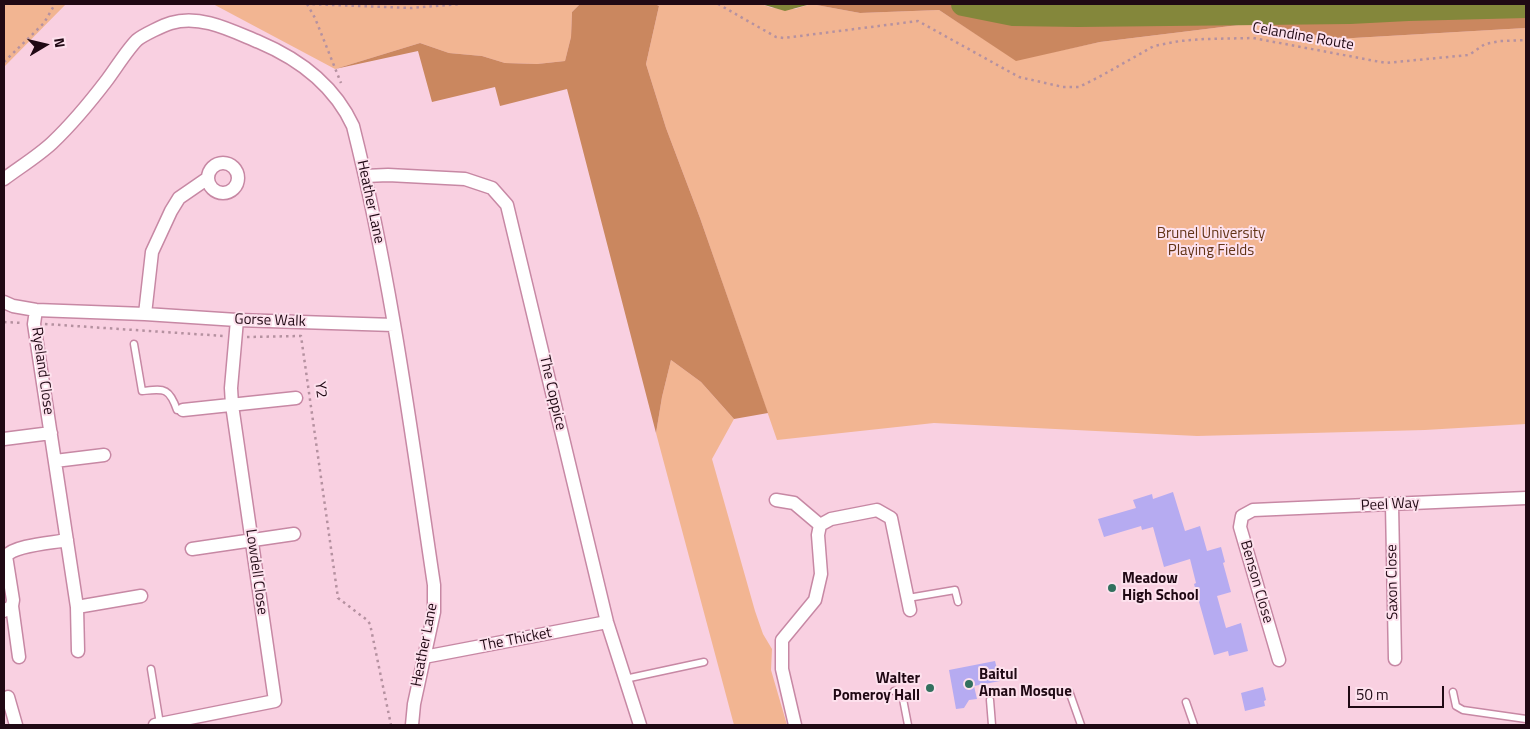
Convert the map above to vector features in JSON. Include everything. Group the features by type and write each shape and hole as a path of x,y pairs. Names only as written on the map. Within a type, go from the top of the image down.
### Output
{"street":[{"name":"Heather Lane","path":"4,179 52,143 98,92 138,39 171,23 190,21 215,24 279,50 300,63 319,79 346,113 353,126 365,176 394,324 434,585 434,612 414,704 412,725"},
{"name":"The Coppice","path":"365,176 388,175 464,179 492,188 507,205 607,622 640,725"},
{"path":"145,314 152,252 179,198 208,178"},
{"name":"Gorse Walk","path":"4,302 13,306 36,310 237,320 394,324"},
{"name":"Ryeland Close","path":"36,310 34,324 77,607 78,651"},
{"name":"Lowdell Close","path":"157,725 275,701 232,405 231,388 237,320"},
{"path":"183,410 296,398"},
{"name":"Ryeland Close","path":"4,439 51,433"},
{"path":"55,460 104,455"},
{"name":"Peel Way","path":"1253,510 1526,498"},
{"path":"776,500 794,502 820,525"},
{"name":"Saxon Close","path":"1392,505 1395,659"},
{"path":"820,525 831,519 877,510 891,518 909,604"},
{"name":"Benson Close","path":"1253,510 1242,516 1240,527 1279,660"},
{"path":"795,725 782,669 782,640 815,600 821,574 818,536 820,525"},
{"path":"192,549 294,534"},
{"path":"19,657 8,608 13,600 5,556 17,549 67,540"},
{"path":"77,607 142,596"},
{"name":"The Thicket","path":"424,657 607,622"},
{"path":"8,697 16,725"}],"lane":[{"path":"134,344 142,391 163,390 168,392 177,410 183,410"},
{"path":"909,604 955,590 958,602"},
{"path":"624,679 704,662"},
{"path":"151,669 157,725"},
{"path":"1069,690 1081,725"},
{"path":"894,691 900,693 903,699 908,725"},
{"path":"1454,692 1456,706 1463,710 1526,719"},
{"path":"990,700 992,725"},
{"path":"1186,702 1194,725"}],"path":[{"path":"4,62 44,23 55,4"},
{"path":"306,4 412,8 460,4"},
{"path":"306,4 315,18 335,69"},
{"name":"Celandine Route","path":"718,4 776,37 784,38 918,21 1019,76 1063,87 1079,86 1154,46 1180,41 1253,38 1386,63 1469,56 1485,44 1500,41 1526,40"},
{"name":"Y2","path":"4,322 236,337 301,336 338,598 370,624 391,725"}],"green space":[{"path":"4,4 66,4 4,67"},
{"path":"213,4 580,4 572,12 571,37 565,61 537,64 505,63 482,56 449,53 420,43 335,69"},
{"name":"Brunel University Playing Fields","path":"655,4 761,4 772,8 795,9 811,4 860,13 939,10 1016,60 1100,42 1255,23 1336,39 1526,28 1526,424 1425,430 1197,436 934,423 777,440 700,218 666,128 646,64 659,6"},
{"path":"671,360 701,382 734,419 712,459 755,611 763,634 772,649 771,670 787,725 734,725 656,433"}],"shaded area":[{"path":"580,4 655,4 659,6 646,64 666,128 700,218 768,413 734,419 701,382 671,360 656,433 567,89 500,106 495,87 432,102 418,51 335,69 420,43 449,53 482,56 505,63 537,64 565,61 571,37 572,12"},
{"path":"761,4 811,4 785,11"},
{"path":"811,4 1526,4 1526,28 1336,39 1255,23 1100,42 1016,61 939,10 860,13"}],"building":[{"path":"1173,492 1185,531 1200,526 1207,551 1221,547 1225,562 1223,563 1231,592 1217,596 1226,628 1241,623 1248,651 1229,656 1228,651 1214,655 1194,584 1196,583 1190,559 1164,567 1153,527 1142,530 1141,526 1104,537 1098,519 1136,508 1133,500 1152,494 1153,499"},
{"name":"Baitul Aman Mosque","path":"995,661 1000,681 974,686 977,699 969,700 964,708 956,709 949,670"},
{"path":"1263,687 1266,700 1264,701 1265,706 1245,711 1241,693"}],"waterway":[{"path":"963,4 1013,14 1078,15 1350,12 1526,6"}],"place":[{"name":"Meadow High School","path":"1112,588"},
{"name":"Baitul Aman Mosque","path":"969,684"},
{"name":"Walter Pomeroy Hall","path":"930,688"}]}
